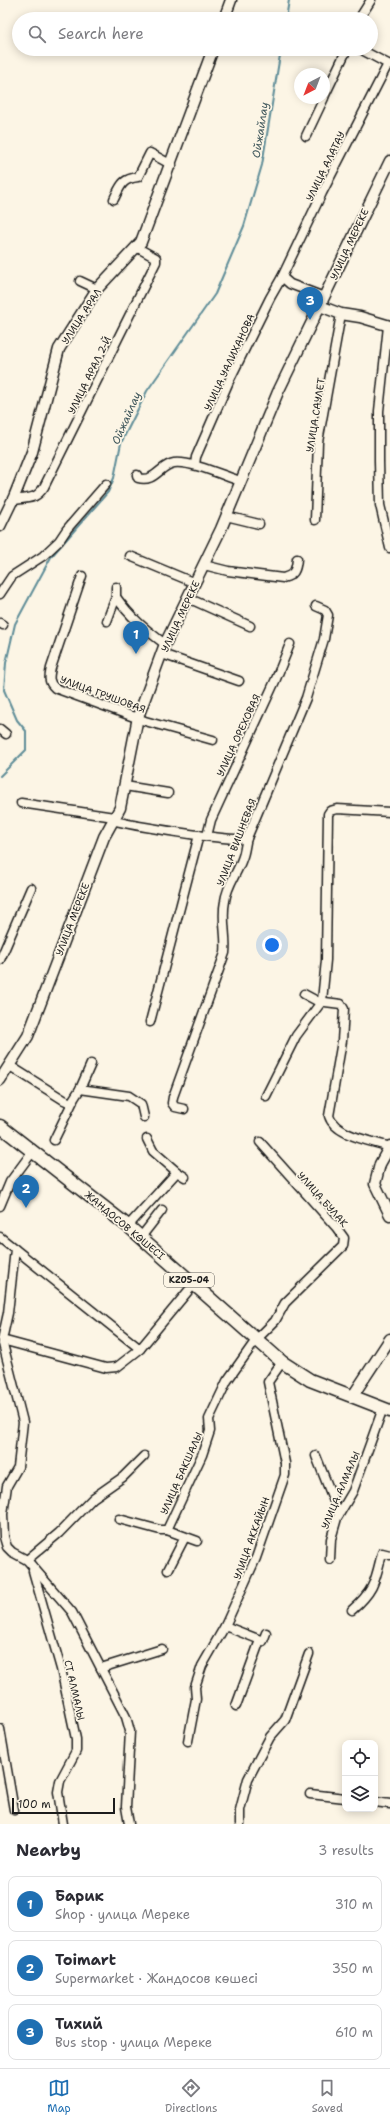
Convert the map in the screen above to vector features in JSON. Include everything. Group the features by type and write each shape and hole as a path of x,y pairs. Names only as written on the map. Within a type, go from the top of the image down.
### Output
{"main road":[{"name":"ЖАНДОСОВ КӨШЕСІ","path":"0,1126 128,1226 282,1362 310,1380 386,1410"}],"street":[{"path":"227,12 231,0"},
{"path":"363,12 371,0"},
{"name":"УЛИЦА АРАЛ","path":"0,526 32,452 59,349 97,290 142,242 172,165 211,56"},
{"path":"330,85 344,56"},
{"path":"374,56 389,64"},
{"name":"УЛИЦА АЛАТАУ","path":"282,277 322,194 389,64"},
{"path":"306,136 321,104"},
{"path":"114,198 123,182 128,179 138,177 150,153 172,165"},
{"name":"УЛИЦА МЕРЕКЕ","path":"0,1080 28,1036 68,927 113,818 120,808 138,717 164,649 226,516 278,392 390,161"},
{"name":"УЛИЦА АРАЛ 2-Й","path":"12,501 33,498 39,495 44,487 156,262 156,258 136,247"},
{"path":"282,277 290,284 322,301 341,314 360,317 389,326 379,411 379,461 380,505 390,548"},
{"name":"УЛИЦА УАЛИХАНОВА","path":"196,461 230,379 277,284 282,277"},
{"path":"80,281 97,290"},
{"name":"УЛИЦА САУЛЕТ","path":"315,520 318,442 341,314"},
{"path":"137,475 138,478 147,479 157,474 168,465 196,461 198,468 240,481"},
{"path":"0,594 12,576 43,556 59,542 67,528 106,484"},
{"path":"226,516 259,524"},
{"path":"130,556 195,583"},
{"path":"204,564 228,571 283,578 291,576 295,571 297,559"},
{"name":"УЛИЦА ГРУШОВАЯ","path":"82,576 50,668 49,682 55,688 138,717 145,721 213,740"},
{"path":"116,587 116,597 109,617 114,608 119,607 128,613"},
{"path":"116,597 128,613 164,649 239,681"},
{"path":"188,598 250,626"},
{"name":"УЛИЦА ВИШНЕВАЯ","path":"184,1109 175,1107 172,1103 173,1098 225,953 224,902 230,880 242,860 247,838 306,698 310,678 324,639 328,615 325,610 316,606"},
{"name":"УЛИЦА ОРЕХОВАЯ","path":"150,1022 203,836 276,679 290,644"},
{"path":"125,786 168,793"},
{"path":"21,803 113,818 203,836 240,840 247,838"},
{"path":"266,1096 296,1036 322,1001 326,960 328,814 330,811 337,809 390,812"},
{"path":"0,960 31,888"},
{"path":"304,994 317,1001 340,1004 344,1009 342,1041 330,1116 331,1122 338,1130 390,1147 378,1170 375,1184 390,1215"},
{"path":"54,1140 91,1064"},
{"path":"10,1066 71,1104"},
{"path":"80,1089 129,1096 141,1104 144,1117"},
{"path":"147,1140 153,1151 184,1177"},
{"name":"УЛИЦА БУЛАК","path":"256,1340 275,1321 281,1309 294,1294 340,1250 344,1238 260,1142"},
{"path":"0,1206 10,1182 33,1151"},
{"path":"128,1226 177,1172"},
{"path":"141,1237 162,1210"},
{"path":"0,1237 110,1323 140,1349"},
{"path":"15,1249 8,1313 2,1340 23,1422 18,1467 7,1486 3,1514 4,1537 7,1547 12,1552 27,1560 72,1612 116,1694 130,1731 126,1807 128,1824"},
{"path":"2,1340 106,1368 117,1367 140,1349 194,1284"},
{"path":"352,1397 390,1339"},
{"name":"УЛИЦА БАКШАЛЫ","path":"119,1519 160,1530 167,1530 202,1455 210,1431 209,1419 227,1381 256,1340"},
{"name":"УЛИЦА АККАЙЫН","path":"188,1741 196,1699 195,1687 202,1666 225,1626 256,1558 285,1475 285,1463 268,1382 282,1362"},
{"name":"УЛИЦА АЛМАЛЫ","path":"330,1559 331,1539 340,1514 352,1491 386,1410"},
{"path":"27,1560 59,1533 93,1498 123,1477 144,1456"},
{"path":"316,1456 340,1514"},
{"path":"167,1530 197,1541"},
{"path":"168,1570 184,1537"},
{"path":"352,1610 373,1588 382,1553 390,1555"},
{"name":"СТ АЛМАЛЫ","path":"27,1560 36,1577 61,1669 76,1739 76,1751 60,1781 58,1792 63,1824"},
{"path":"225,1626 263,1641 266,1633"},
{"path":"236,1706 260,1640"},
{"path":"101,1668 162,1649"},
{"path":"240,1824 240,1810 248,1778 270,1737 285,1720 309,1654"},
{"path":"0,1729 14,1810"},
{"path":"310,1794 342,1798"},
{"path":"378,1802 390,1804"}],"waterway":[{"name":"Ойжайлау","path":"287,12 289,0"},
{"name":"Ойжайлау","path":"0,776 26,750 26,731 17,720 4,690 6,663 15,624 51,557 108,492 114,478 121,443 147,391 215,294 244,226 262,165 280,56"}],"place":[{"name":"Тихий","path":"310,320"},
{"name":"Барик","path":"136,654"},
{"name":"Toimart","path":"26,1208"}]}
